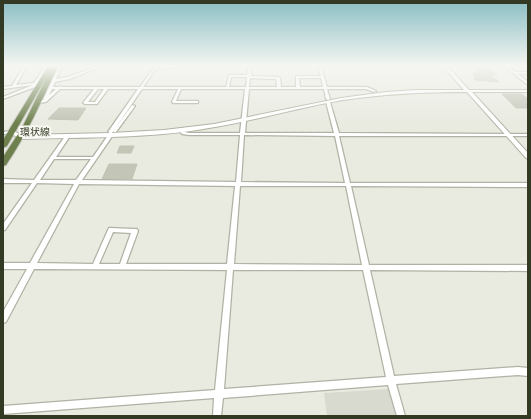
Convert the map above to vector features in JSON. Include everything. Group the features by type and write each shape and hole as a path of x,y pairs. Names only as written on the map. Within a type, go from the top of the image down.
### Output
{"highway":[{"path":"24,112 22,107 35,86"},
{"path":"3,146 41,86"},
{"path":"3,163 42,101 47,86"}],"street":[{"path":"3,88 29,86"},
{"path":"3,98 34,86"},
{"path":"3,319 77,183 145,86"},
{"path":"463,86 468,89 528,157"},
{"path":"42,101 60,87"},
{"path":"42,101 50,88 60,87 367,88 374,91"},
{"path":"97,88 85,103 96,103 107,88"},
{"path":"180,88 174,102 197,102"},
{"path":"217,416 242,135 248,88"},
{"path":"326,88 365,268 400,416"},
{"name":"環状線","path":"22,134 112,133 181,130 374,91 416,88 528,89"},
{"name":"環状線","path":"328,100 386,93 468,89"},
{"name":"環状線","path":"11,132 22,134 68,136 180,127 244,118"},
{"path":"181,130 189,134 242,135 528,135"},
{"path":"3,133 11,132"},
{"path":"3,228 68,136"},
{"path":"53,158 95,158"},
{"path":"3,182 528,185"},
{"path":"95,266 111,230 135,231 122,266"},
{"path":"3,266 528,268"},
{"path":"3,410 518,371 528,372"}],"shaded area":[{"path":"389,389 396,416 327,416 324,393"}],"building":[{"path":"502,94 522,94 528,99 528,108 516,108"},
{"path":"59,108 86,108 78,120 48,119"},
{"path":"120,146 134,146 131,153 117,153"},
{"path":"109,164 137,164 132,179 102,179"}]}
